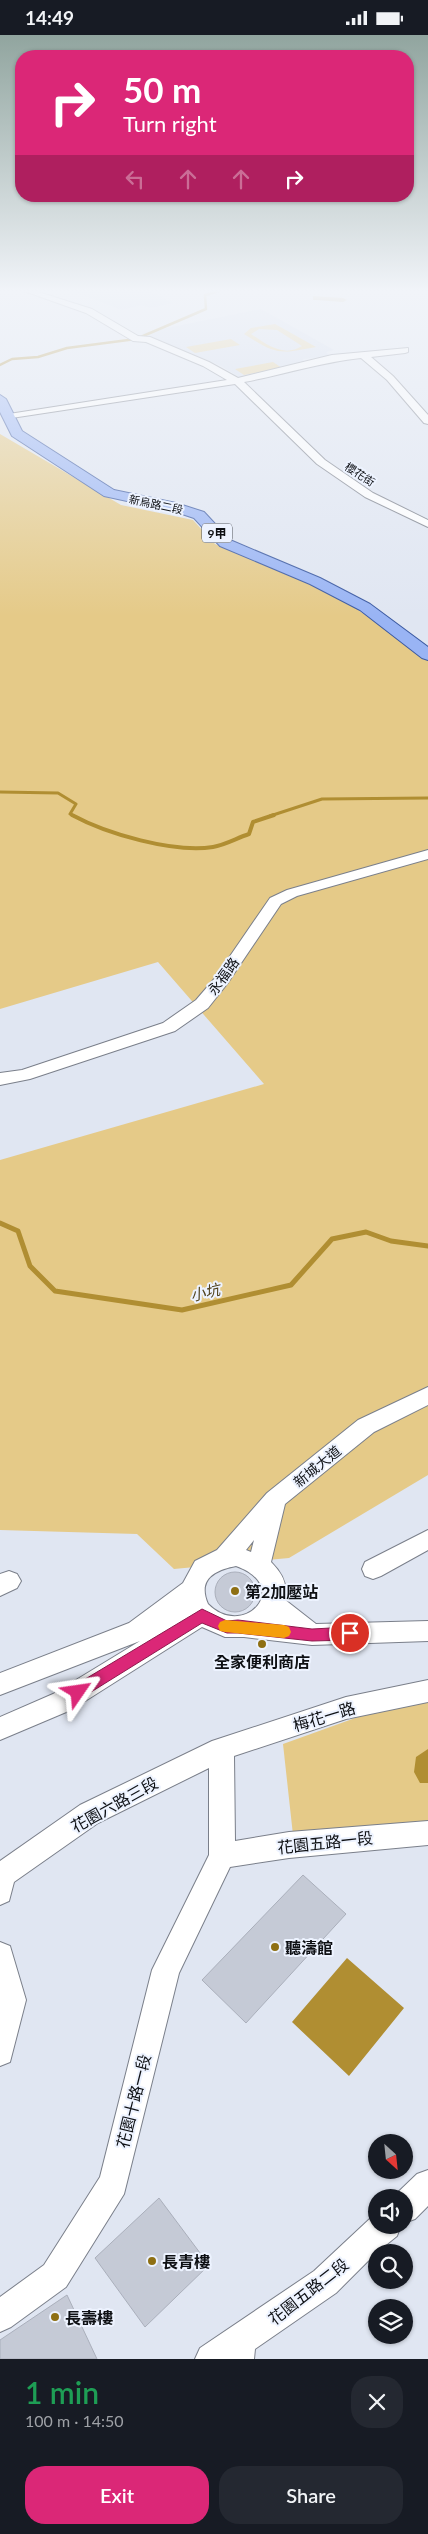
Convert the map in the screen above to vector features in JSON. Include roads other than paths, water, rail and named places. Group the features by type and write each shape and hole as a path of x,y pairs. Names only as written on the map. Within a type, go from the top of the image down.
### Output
{"main road":[{"name":"新烏路二段","path":"0,399 18,433 109,493 176,507 199,515 225,543 315,581 365,607 428,655"}],"street":[{"path":"9,417 120,399"},
{"name":"櫻花街","path":"256,399 321,462 370,495 428,524"},
{"path":"409,399 428,421"},
{"name":"永福路","path":"0,1079 24,1075 169,1027 202,1004 221,981 275,901 292,893 428,854"},
{"name":"新城大道","path":"224,1559 275,1499 366,1426 428,1395"},
{"path":"259,1566 275,1499"},
{"path":"373,1569 428,1539"},
{"path":"243,1558 259,1566 269,1573 274,1582 276,1593 268,1613 260,1620 250,1625 227,1627 210,1621 202,1615 193,1598 193,1589 196,1578 202,1569 212,1562 243,1558"},
{"path":"130,1633 193,1589"},
{"path":"272,1603 312,1635"},
{"path":"0,1684 130,1633 202,1615"},
{"path":"0,1729 62,1702 202,1615"},
{"path":"238,1626 312,1635 428,1631"},
{"name":"梅花一路","path":"221,1749 346,1708 428,1691"},
{"path":"221,1749 222,1856"},
{"name":"花園六路三段","path":"0,1892 2,1875 89,1814 221,1749"},
{"name":"花園五路一段","path":"222,1856 289,1845 428,1833"},
{"name":"花園十路一段","path":"0,2316 55,2276 113,2183 166,1970 222,1856"},
{"path":"0,1956 12,2000 0,2052"},
{"path":"413,2199 428,2185"},
{"name":"花園五路二段","path":"211,2359 240,2350 324,2282 376,2234"}],"waterway":[{"path":"0,792 58,793 76,804 70,814 86,822 121,835 160,845 179,847 218,846 249,834 253,822 274,815"},
{"path":"270,816 322,799 428,798"},
{"name":"小坑","path":"0,1223 18,1231 30,1266 55,1291 182,1310 291,1285 332,1239 366,1232 391,1241 428,1246"}],"place":[{"name":"第2加壓站","path":"235,1591"},
{"name":"全家便利商店","path":"262,1644"},
{"name":"聽濤館","path":"275,1947"},
{"name":"長青樓","path":"152,2261"},
{"name":"長壽樓","path":"55,2317"}]}
